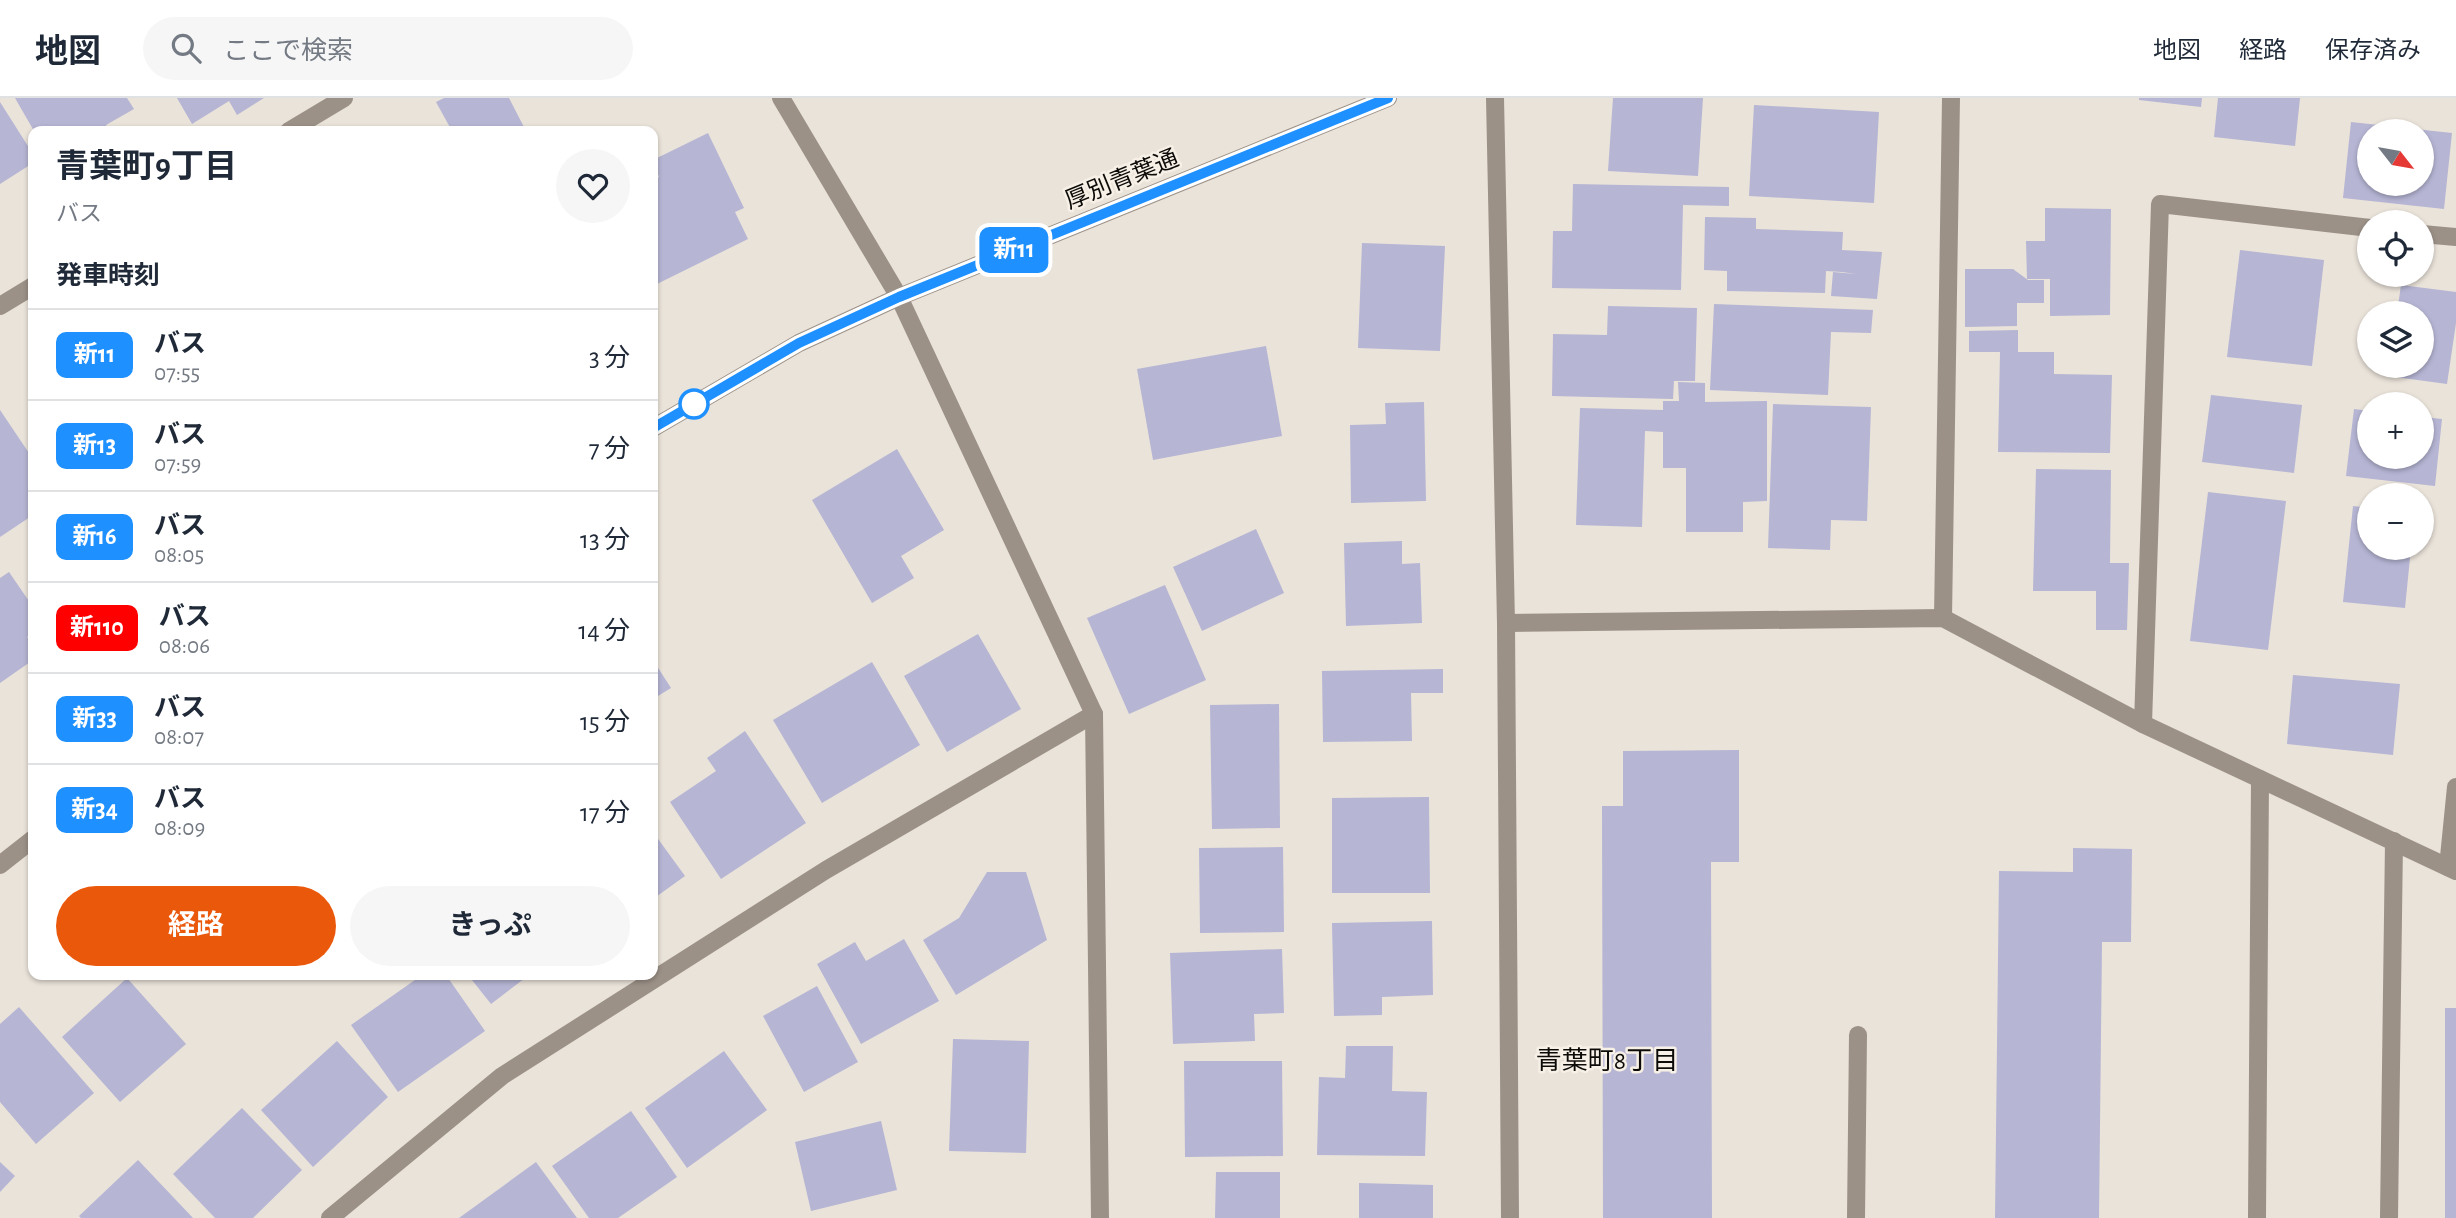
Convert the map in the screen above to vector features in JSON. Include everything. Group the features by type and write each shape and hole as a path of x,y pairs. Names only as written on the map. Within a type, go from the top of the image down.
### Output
{"street":[{"path":"297,126 344,98"},
{"path":"781,98 899,297 1094,714 1100,1218"},
{"name":"厚別青葉通","path":"658,425 799,343 899,297 1388,98"},
{"path":"1495,98 1506,624 1510,1218"},
{"path":"1943,618 1951,98"},
{"path":"2143,724 2160,204 2357,227"},
{"path":"2434,235 2456,237"},
{"path":"0,306 28,289"},
{"path":"1506,624 1943,618 2143,724 2452,869 2456,787"},
{"path":"658,977 826,870 1094,714"},
{"path":"2257,1218 2260,779"},
{"path":"2389,1218 2394,841"},
{"path":"3,856 28,842"},
{"path":"330,1218 502,1076 653,980"},
{"path":"1856,1218 1858,1035"}],"building":[{"path":"15,98 127,98 134,109 106,126 31,126"},
{"path":"177,98 264,98 237,115 229,101 192,124"},
{"path":"444,98 509,98 523,126 449,126 436,102"},
{"path":"1613,98 1703,98 1698,176 1608,171"},
{"path":"2139,98 2202,98 2201,107"},
{"path":"2218,98 2300,98 2295,146 2214,137"},
{"path":"0,102 28,146 28,166 0,184"},
{"path":"1754,105 1879,112 1874,203 1749,196"},
{"path":"2351,122 2357,123 2357,196 2434,196 2434,131 2452,133 2444,209 2343,198"},
{"path":"708,133 744,208 735,212 748,239 658,284 659,177 658,158"},
{"path":"1573,184 1729,187 1729,206 1683,205 1681,290 1552,288 1553,231 1572,231"},
{"path":"2045,208 2111,209 2110,315 2050,316 2050,279 2027,279 2026,241 2045,241"},
{"path":"1705,217 1756,218 1756,229 1843,232 1842,250 1882,252 1877,299 1831,296 1833,272 1856,274 1826,271 1825,293 1727,291 1727,271 1704,270"},
{"path":"1362,243 1445,246 1440,351 1358,348"},
{"path":"2240,250 2324,260 2312,366 2227,357"},
{"path":"1965,269 2013,269 2028,280 2044,280 2044,303 2017,303 2017,326 1965,327"},
{"path":"2401,287 2456,292 2456,323 2447,384 2403,378 2434,378 2434,301 2399,301"},
{"path":"1714,304 1873,310 1871,333 1831,332 1828,395 1710,390"},
{"path":"1608,306 1697,308 1695,381 1674,381 1673,399 1552,396 1553,334 1607,335"},
{"path":"2018,330 2018,352 2054,352 2054,374 2112,375 2110,453 1998,452 2000,352 1969,352 1969,331"},
{"path":"1266,346 1282,436 1153,460 1137,369"},
{"path":"1678,382 1705,383 1705,402 1767,401 1767,501 1743,502 1743,532 1686,532 1686,468 1663,468 1663,432 1645,431 1642,527 1576,525 1580,408 1663,410 1663,401 1679,401"},
{"path":"2211,395 2302,405 2294,473 2202,462"},
{"path":"1424,402 1426,501 1351,503 1350,425 1386,424 1385,403"},
{"path":"1773,404 1871,407 1867,521 1831,520 1830,550 1768,548"},
{"path":"2354,409 2357,409 2357,469 2434,469 2434,418 2442,419 2435,486 2434,483 2346,476"},
{"path":"0,410 28,452 28,518 0,537"},
{"path":"897,449 944,530 901,556 914,578 872,603 812,500"},
{"path":"2036,469 2111,470 2110,563 2129,563 2127,630 2096,630 2096,591 2033,591"},
{"path":"2208,492 2286,501 2268,650 2190,641"},
{"path":"2353,506 2357,506 2357,560 2410,560 2405,608 2343,602"},
{"path":"1256,529 1284,593 1202,631 1173,567"},
{"path":"1402,541 1402,564 1420,563 1422,623 1346,626 1344,543"},
{"path":"9,572 28,600 28,663 0,683 0,578"},
{"path":"1165,585 1206,680 1129,714 1087,618"},
{"path":"978,634 1021,709 947,752 904,676"},
{"path":"872,662 920,745 822,803 773,720"},
{"path":"658,668 671,688 658,696"},
{"path":"1443,669 1443,693 1411,693 1412,741 1323,742 1322,671"},
{"path":"2293,675 2400,684 2393,755 2287,744"},
{"path":"1279,704 1280,828 1212,829 1210,705"},
{"path":"745,731 806,823 721,879 670,802 716,771 707,758"},
{"path":"1739,750 1739,862 1711,862 1712,1218 1603,1218 1602,806 1623,806 1623,751"},
{"path":"1429,797 1430,893 1332,893 1332,798"},
{"path":"658,839 685,876 658,895"},
{"path":"1283,847 1284,932 1200,933 1199,848"},
{"path":"2073,848 2132,849 2131,942 2102,942 2099,1218 1995,1218 1999,871 2073,872"},
{"path":"987,872 1026,872 1047,940 956,995 923,940 959,918"},
{"path":"1432,921 1433,995 1382,997 1382,1015 1334,1016 1332,923"},
{"path":"904,939 939,1001 861,1044 817,964 855,942 866,961"},
{"path":"1282,949 1284,1013 1254,1014 1255,1041 1173,1044 1170,953"},
{"path":"125,980 129,980 186,1044 120,1102 62,1037"},
{"path":"415,980 449,980 485,1031 398,1092 351,1025"},
{"path":"472,980 522,980 491,1004"},
{"path":"817,986 858,1062 804,1092 763,1016"},
{"path":"19,1007 94,1093 36,1144 0,1102 0,1024"},
{"path":"2445,1008 2456,1008 2456,1218 2445,1218"},
{"path":"953,1039 1029,1041 1026,1153 949,1151"},
{"path":"337,1041 388,1097 313,1167 261,1110"},
{"path":"1346,1046 1393,1046 1392,1091 1427,1092 1425,1156 1317,1155 1319,1077 1345,1078"},
{"path":"724,1051 767,1110 687,1168 645,1108"},
{"path":"1184,1061 1282,1061 1283,1156 1185,1157"},
{"path":"242,1108 302,1170 253,1218 215,1218 173,1174"},
{"path":"631,1111 677,1177 618,1218 589,1218 552,1166"},
{"path":"881,1121 897,1190 811,1211 795,1142"},
{"path":"138,1160 193,1218 79,1216"},
{"path":"0,1162 15,1176 0,1192"},
{"path":"536,1162 577,1218 459,1218"},
{"path":"1216,1172 1280,1172 1280,1218 1215,1218"},
{"path":"1359,1183 1433,1185 1433,1218 1359,1218"}],"bus line":[{"name":"新11","path":"658,425 799,343 899,297 1388,98"}],"district":[{"name":"青葉町8丁目","path":"1607,1061"}]}
